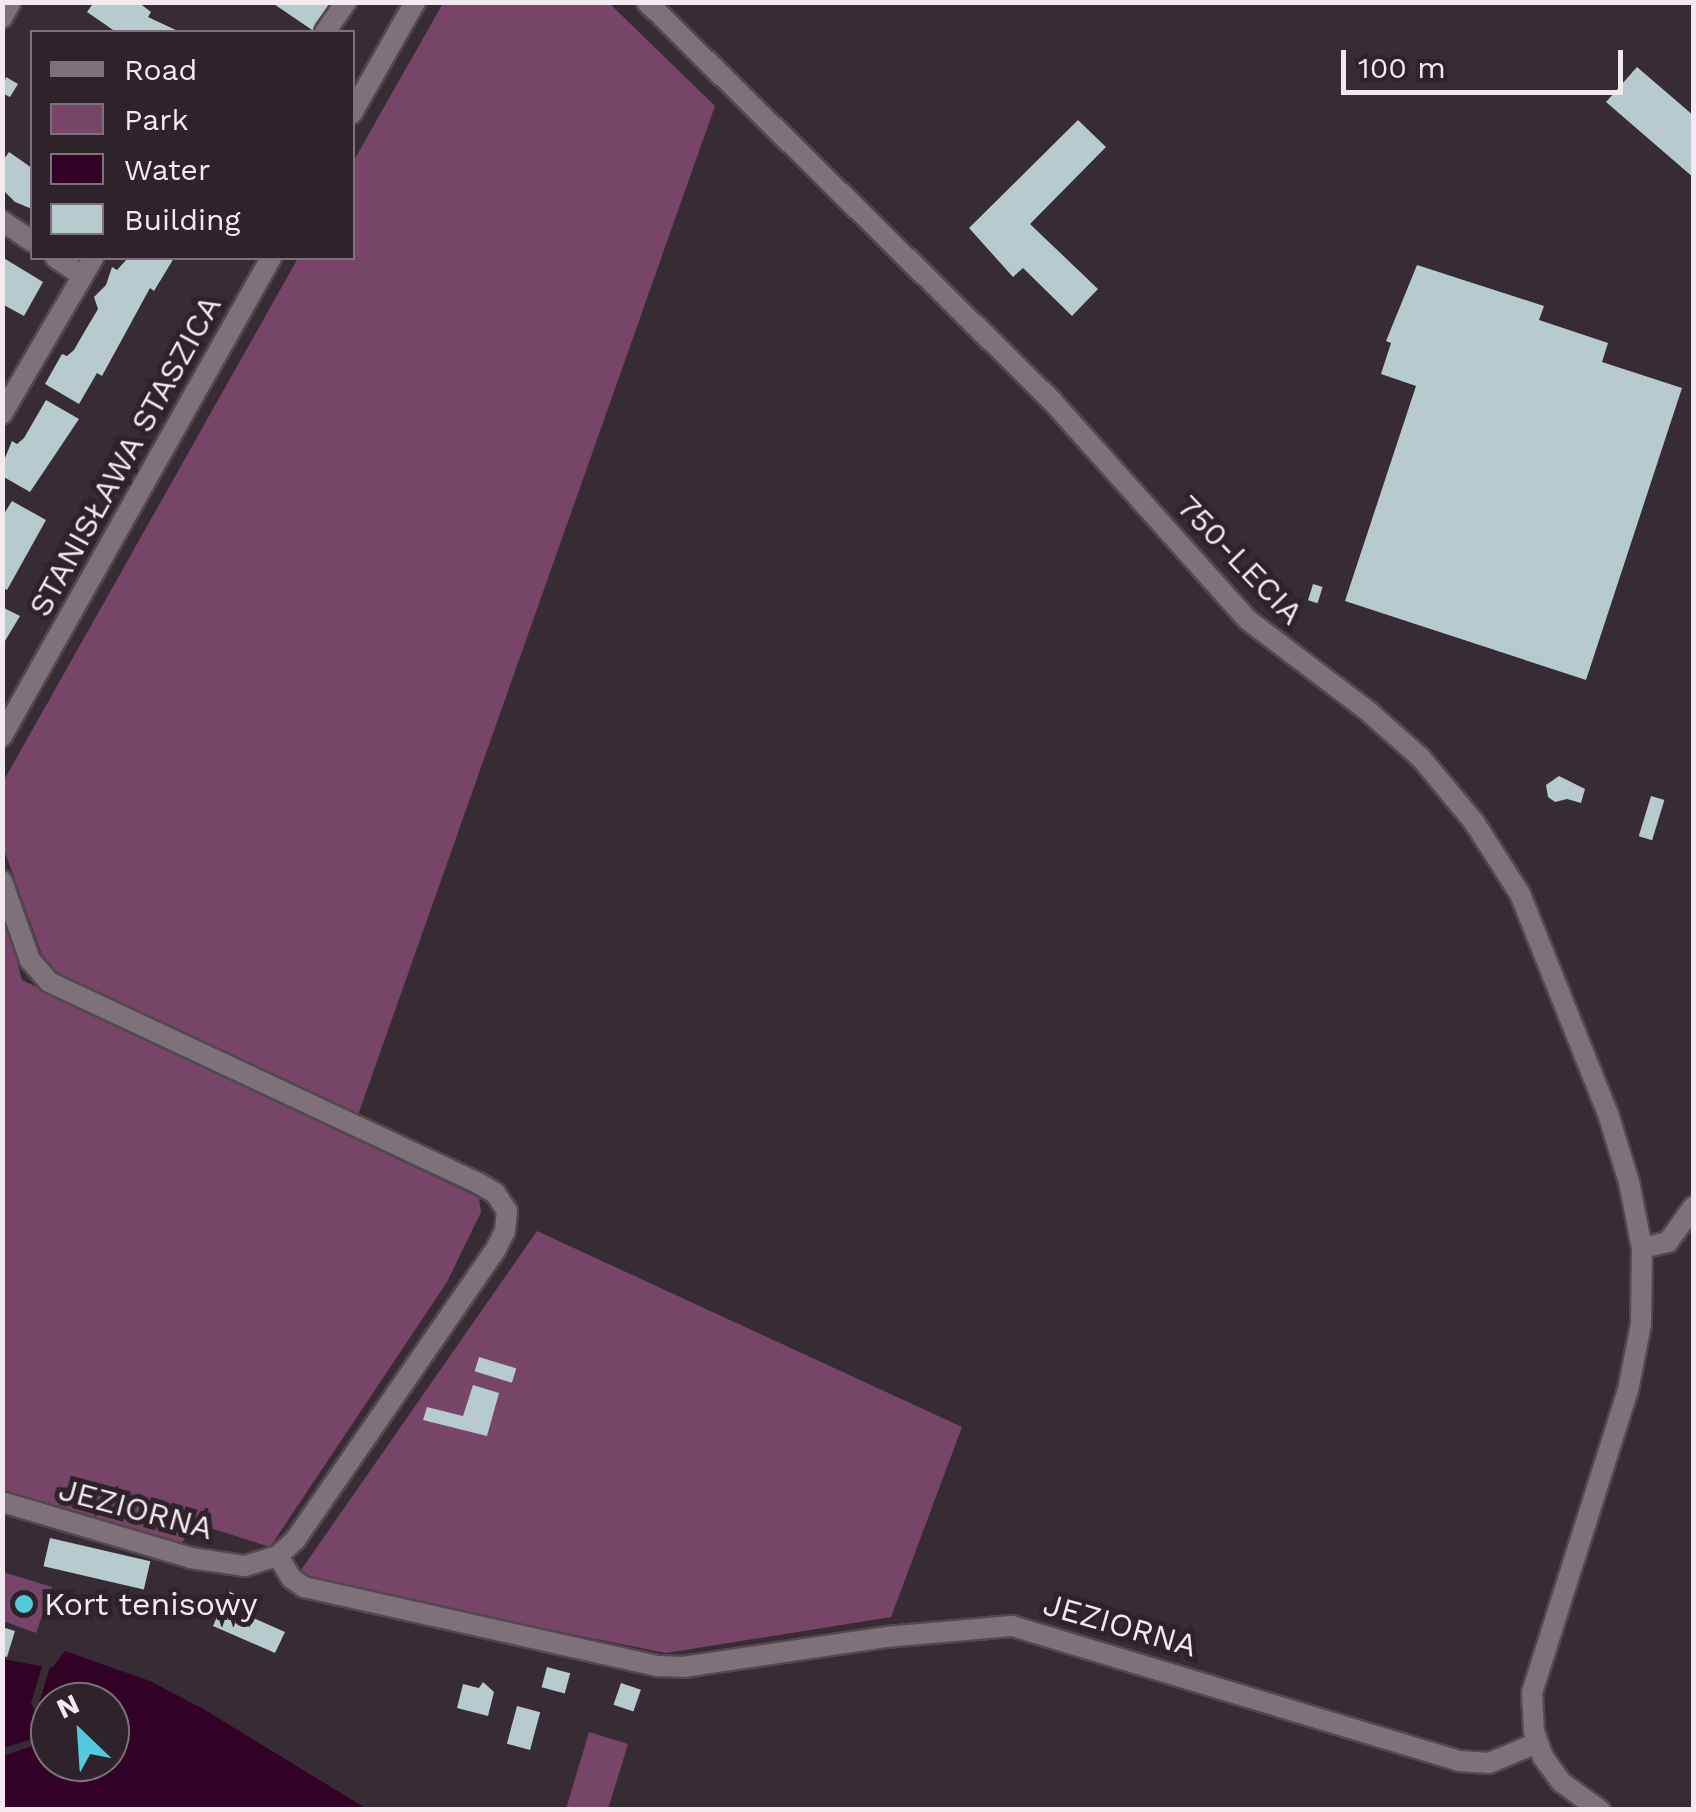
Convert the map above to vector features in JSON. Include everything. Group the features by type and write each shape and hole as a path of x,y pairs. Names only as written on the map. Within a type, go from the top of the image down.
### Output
{"street":[{"path":"2,18 10,2"},
{"path":"327,30 346,2"},
{"path":"355,108 414,2"},
{"name":"750-LECIA","path":"647,2 1052,401 1235,606 1406,743 1459,802 1500,858 1548,957 1623,1160 1642,1248"},
{"path":"2,221 30,240"},
{"name":"STANISŁAWA STASZICA","path":"2,736 270,260"},
{"path":"2,414 88,266"},
{"path":"2,881 30,960 49,982 487,1187 506,1211 505,1232 496,1248 295,1540 278,1556"},
{"path":"1600,1810 1561,1782 1537,1743 1532,1704 1534,1683 1634,1368 1642,1305 1642,1248 1674,1238 1694,1206"},
{"name":"JEZIORNA","path":"2,1502 192,1558 246,1566 278,1556 290,1578 304,1587 658,1666 682,1668 873,1638 1012,1626 1474,1764 1500,1760 1537,1743"}],"green space":[{"path":"443,3 609,3 715,106 358,1115 48,971 3,847 3,782 297,260 355,260 355,158"},
{"path":"2,906 22,980 479,1198 481,1212 447,1282 270,1547 195,1523 179,1547 3,1493"},
{"path":"537,1231 962,1427 891,1617 666,1653 310,1582 301,1570"},
{"name":"Kort tenisowy","path":"3,1572 52,1587 36,1633 3,1621"},
{"path":"589,1732 628,1744 608,1809 566,1809"}],"water":[{"path":"65,1651 150,1681 367,1809 3,1809 2,1659 52,1668"}],"pier":[{"path":"54,1652 45,1682 37,1682 44,1660 49,1662"},
{"path":"30,1740 30,1747 3,1756 3,1748"}],"building":[{"path":"94,2 138,2 151,12 148,17 176,30 113,30 87,12"},
{"path":"271,2 336,2 316,30"},
{"path":"1637,67 1694,116 1694,178 1606,102"},
{"path":"6,77 18,84 10,97 2,93"},
{"path":"1078,120 1106,147 1030,224 1098,289 1072,316 1023,268 1013,277 969,228"},
{"path":"9,152 30,167 30,208 15,202 2,189 2,162"},
{"path":"2,257 43,282 24,316 2,304"},
{"path":"126,260 173,260 154,291 150,288 102,376 97,373 79,404 45,384 62,354 67,356 74,350 98,309 94,297 106,285 112,267 117,270"},
{"path":"1417,265 1544,306 1539,320 1608,343 1602,362 1682,388 1586,680 1345,601 1416,386 1381,374 1391,343 1386,341"},
{"path":"46,400 79,419 30,492 2,476 2,465 12,441 17,444 24,438"},
{"path":"12,501 46,520 7,590 2,587 2,517"},
{"path":"1313,584 1323,587 1318,603 1308,600"},
{"path":"2,607 20,616 2,646"},
{"path":"1559,776 1585,789 1581,803 1567,799 1555,802 1548,797 1546,785"},
{"path":"1651,796 1664,800 1652,840 1639,836"},
{"path":"479,1357 516,1368 512,1383 475,1371"},
{"path":"473,1385 499,1393 487,1436 423,1420 427,1407 463,1416"},
{"path":"50,1538 150,1561 144,1589 43,1566"},
{"path":"228,1591 245,1599 240,1612 285,1632 275,1653 213,1626"},
{"path":"2,1627 15,1631 7,1657 2,1656"},
{"path":"547,1667 570,1673 565,1693 542,1687"},
{"path":"483,1682 494,1692 488,1716 457,1708 463,1684 479,1688"},
{"path":"621,1683 641,1690 633,1712 614,1705"},
{"path":"517,1706 540,1712 530,1750 507,1744"}],"place":[{"name":"Kort tenisowy","path":"24,1604"}]}
